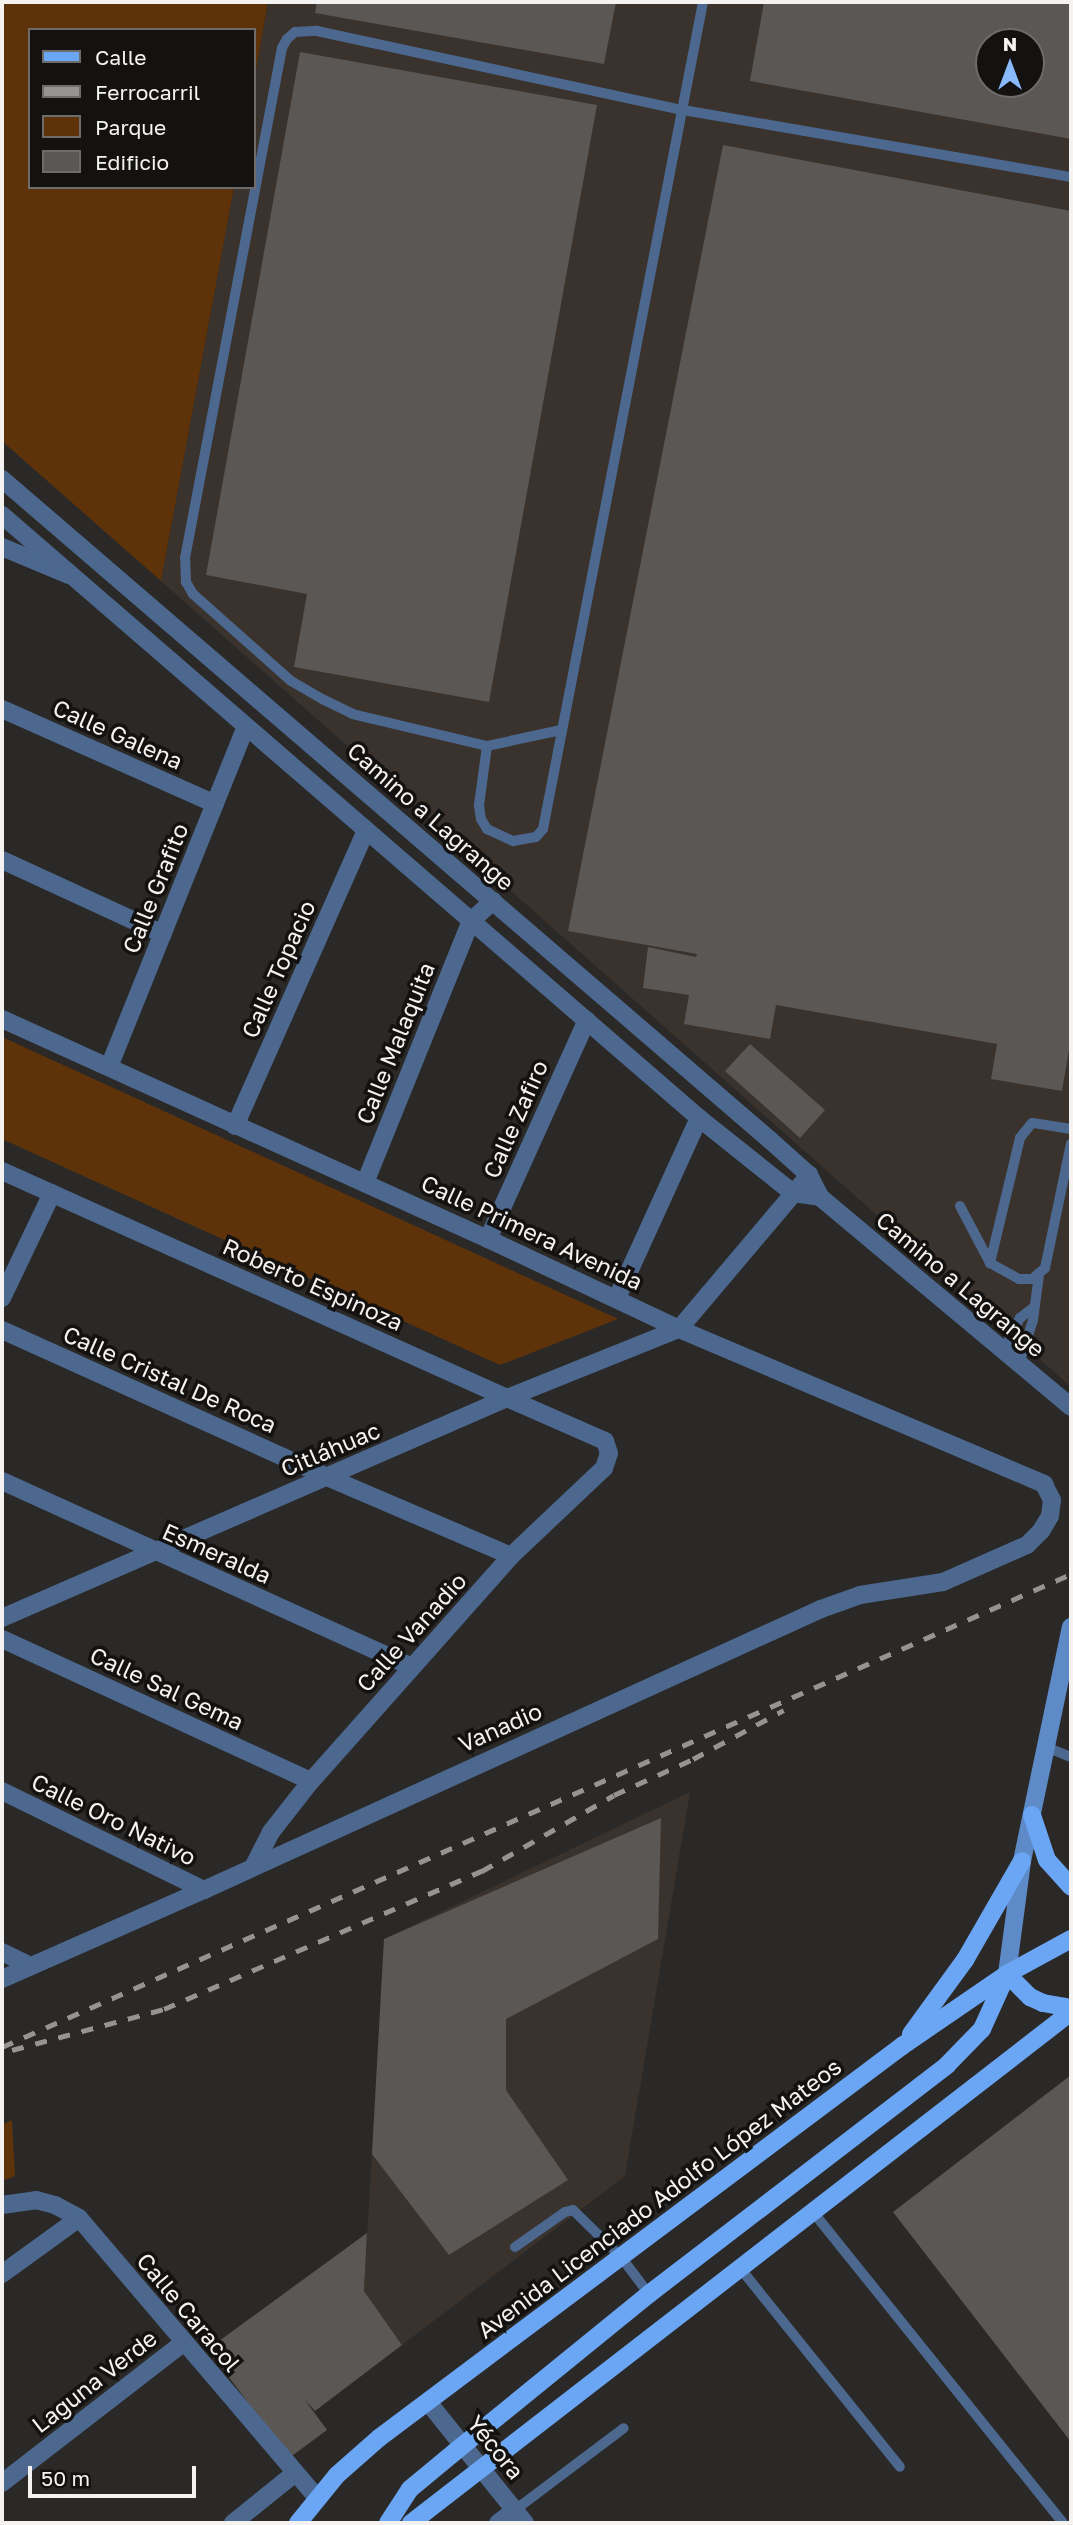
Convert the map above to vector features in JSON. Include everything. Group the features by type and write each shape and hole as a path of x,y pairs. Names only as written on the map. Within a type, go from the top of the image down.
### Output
{"main road":[{"path":"387,2523 410,2489 649,2294 947,2065 982,2029 1007,1974 1022,1861 1046,1748 1065,1688 1071,1627"},
{"path":"1032,1815 1047,1860 1071,1887"},
{"path":"902,2046 965,1960 1022,1861"},
{"name":"Avenida Licenciado Adolfo López Mateos","path":"298,2523 317,2498 359,2455 428,2402 902,2046 1007,1974 1071,1939"},
{"path":"1007,1974 1030,1997 1071,2010"},
{"path":"411,2523 483,2471 1071,2010"}],"street":[{"name":"Camino a Lagrange","path":"2,479 809,1175 820,1197 1071,1408"},
{"path":"2,514 699,1118 793,1193 820,1197"},
{"path":"2,547 75,578"},
{"name":"Calle Galena","path":"2,709 215,804"},
{"name":"Calle Grafito","path":"109,1067 246,727"},
{"name":"Calle Topacio","path":"235,1126 366,831"},
{"path":"2,860 163,934"},
{"path":"471,921 493,901"},
{"name":"Calle Malaquita","path":"365,1183 471,921"},
{"name":"Calle Primera Avenida","path":"2,1019 488,1238 679,1329 1044,1483 1052,1500 1050,1516 1041,1531 1027,1545"},
{"name":"Calle Zafiro","path":"488,1238 587,1020"},
{"path":"617,1298 699,1118"},
{"name":"Roberto Espinoza","path":"2,1171 605,1441"},
{"path":"679,1329 809,1175"},
{"path":"2,1297 51,1193"},
{"name":"Citláhuac","path":"2,1618 152,1550 508,1398 679,1329"},
{"name":"Calle Cristal De Roca","path":"2,1330 327,1477 511,1556"},
{"name":"Calle Vanadio","path":"254,1865 271,1832 311,1781 511,1556 604,1468 609,1453 605,1441"},
{"name":"Esmeralda","path":"2,1482 412,1667"},
{"name":"Vanadio","path":"2,1979 821,1609 860,1595 943,1581 1027,1545"},
{"name":"Calle Sal Gema","path":"2,1639 311,1781"},
{"name":"Calle Oro Nativo","path":"2,1791 204,1890"},
{"path":"2,1952 31,1966"},
{"name":"Calle Caracol","path":"2,2205 36,2200 55,2204 79,2218 317,2498"},
{"path":"2,2274 79,2218"},
{"name":"Laguna Verde","path":"2,2483 183,2343"},
{"name":"Yécora","path":"428,2402 520,2517"},
{"path":"233,2523 294,2474"},
{"path":"498,2523 520,2517"}],"lane":[{"path":"487,746 479,805 481,819 487,829 500,838 525,840 536,837 543,829 703,2"},
{"path":"256,184 282,47 295,32 317,31 683,110 1071,177"},
{"path":"255,189 185,558 186,582 193,594 291,681 354,714 487,746 561,730"},
{"path":"990,1263 1023,1130 1038,1123 1071,1129"},
{"path":"960,1206 990,1263 1019,1279 1032,1279 1045,1268 1071,1144"},
{"path":"1019,1364 1033,1320 1039,1275"},
{"path":"1003,1351 1020,1318 1033,1308"},
{"path":"1046,1748 1071,1757"},
{"path":"515,2247 565,2212 573,2210 621,2257 649,2294"},
{"path":"813,2212 1063,2523"},
{"path":"740,2268 900,2467"},
{"path":"520,2517 624,2428"}],"shaded area":[{"path":"268,2 1071,2 1071,1387 161,581 234,189 256,189 256,70"},
{"path":"690,1792 625,2176 402,2345 364,2291 384,1939"}],"green space":[{"path":"2,2 268,2 256,70 256,28 28,28 28,189 234,189 161,581 2,441"},
{"path":"2,1037 618,1319 500,1365 2,1139"},
{"path":"12,2120 15,2176 2,2181 2,2125"}],"building":[{"path":"317,2 616,2 604,64 315,13"},
{"path":"764,2 1071,2 1071,139 750,81"},
{"path":"300,52 597,105 489,702 294,667 307,594 206,575"},
{"path":"723,145 1071,211 1071,1038 1062,1091 991,1079 997,1044 776,1005 770,1039 684,1024 689,995 643,988 648,947 696,957 697,954 568,931"},
{"path":"750,1044 825,1110 800,1138 725,1071"},
{"path":"661,1818 658,1939 506,2019 506,2090 568,2180 449,2255 372,2154 384,1939"},
{"path":"1071,2075 1071,2442 893,2212"},
{"path":"367,2233 364,2291 402,2345 315,2411 305,2400 327,2430 289,2458 208,2349"}],"railway":[{"path":"2,2047 1071,1574"},
{"path":"12,2050 164,2009 482,1871 614,1795 693,1759 784,1710"}]}
